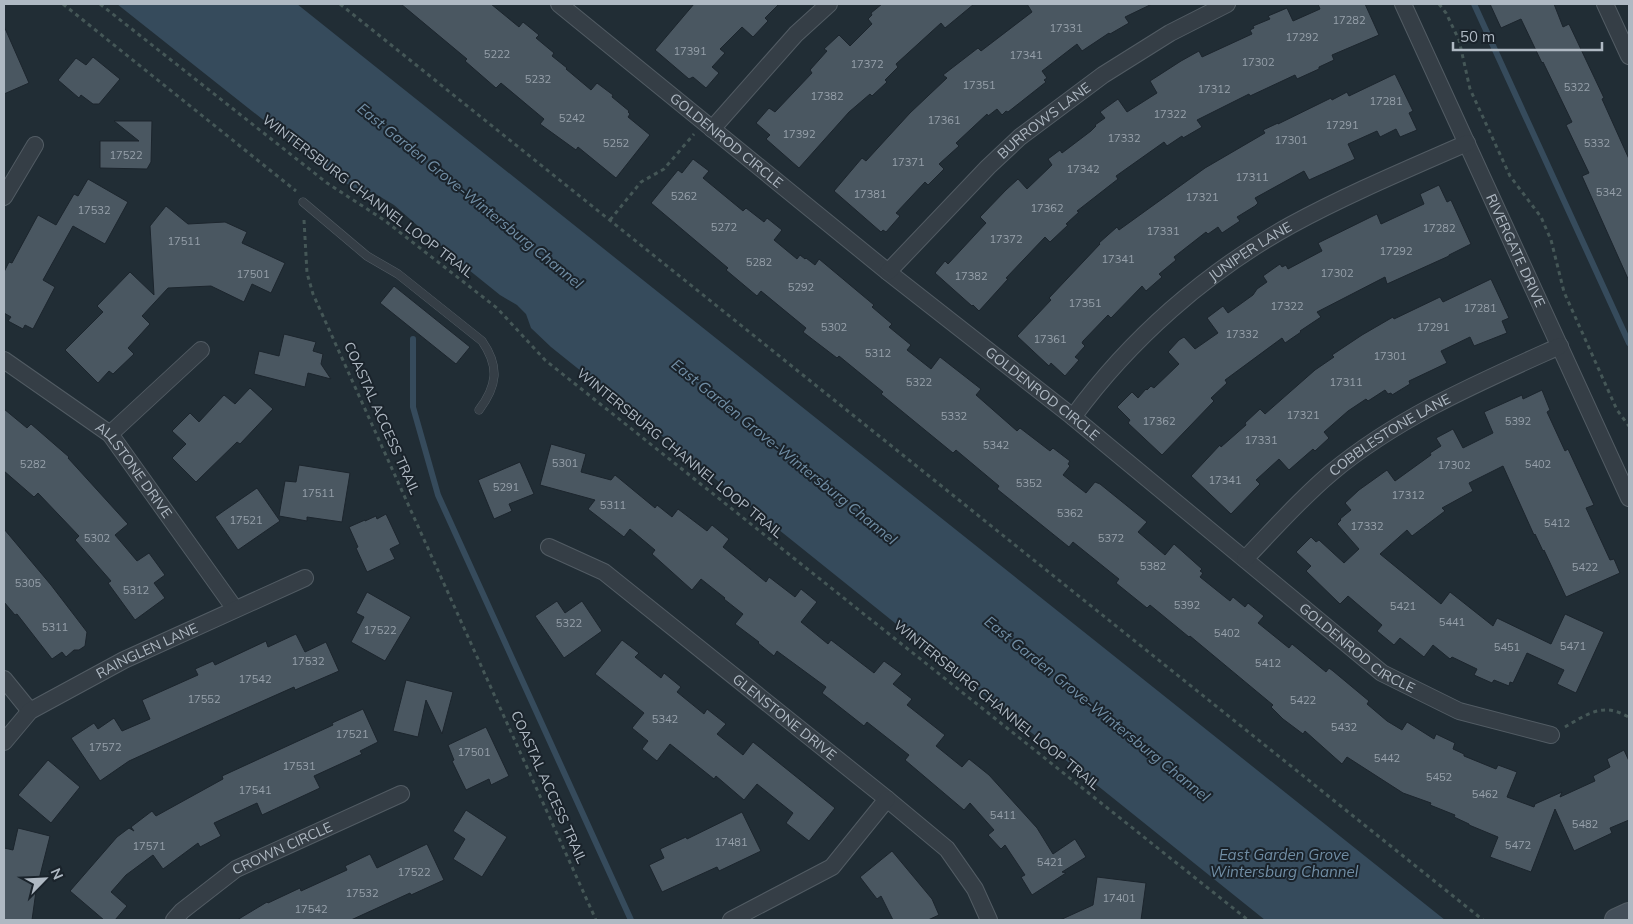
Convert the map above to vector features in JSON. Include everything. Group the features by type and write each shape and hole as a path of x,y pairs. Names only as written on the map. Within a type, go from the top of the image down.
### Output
{"street":[{"name":"GOLDENROD CIRCLE","path":"559,4 888,272 1073,417 1382,673 1459,711 1551,735"},
{"path":"708,126 796,34 829,4"},
{"name":"BURROWS LANE","path":"888,272 974,181 1020,137 1103,75 1170,33 1227,4"},
{"name":"RIVERGATE DRIVE","path":"1403,4 1629,498"},
{"path":"1605,4 1629,56"},
{"name":"JUNIPER LANE","path":"1073,417 1095,388 1170,310 1250,250 1291,225 1345,198 1467,143"},
{"path":"4,197 35,145"},
{"name":"COBBLESTONE LANE","path":"1245,559 1307,494 1332,472 1377,439 1421,412 1560,346"},
{"path":"110,434 201,350"},
{"name":"ALLSTONE DRIVE","path":"4,360 110,434 235,609"},
{"name":"GLENSTONE DRIVE","path":"549,548 604,572 947,849 975,889 989,920"},
{"name":"RAINGLEN LANE","path":"4,742 30,711 124,660 305,578"},
{"path":"4,679 30,711"},
{"name":"CROWN CIRCLE","path":"174,920 182,911 236,869 401,794"},
{"path":"731,920 832,867 887,799"},
{"path":"1616,920 1629,914"}],"lane":[{"path":"303,202 367,256 398,274 482,341 491,354 494,383 488,399 479,410"}],"path":[{"path":"63,4 298,193 303,202"},
{"name":"WINTERSBURG CHANNEL LOOP TRAIL","path":"100,4 327,183 384,220 498,308 546,360 1248,920"},
{"path":"340,4 1483,920"},
{"path":"1439,4 1446,13 1459,40 1470,89 1510,176 1541,217 1551,240 1564,292 1617,410 1629,426"},
{"path":"610,220 641,182 664,169 708,126"},
{"name":"COASTAL ACCESS TRAIL","path":"303,202 307,273 313,294 596,920"},
{"path":"1551,735 1587,715 1601,710 1614,711 1629,717"}],"water":[{"name":"East Garden Grove Wintersburg Channel","path":"117,4 297,4 1445,920 1265,920 551,347 531,328 526,314 517,305 500,295 459,262 394,205 374,193 354,188 334,176"}],"building":[{"path":"401,4 491,4 519,27 523,22 539,35 536,38 554,53 552,56 591,90 597,83 613,95 612,97 629,111 628,117 650,135 616,178 578,147 576,150 540,124 544,119 501,83 496,88 465,61 467,59"},
{"path":"694,4 779,4 765,18 768,21 753,37 742,27 720,49 725,53 712,67 719,73 706,88 693,77 689,79 655,50"},
{"path":"882,4 974,4 945,28 941,23 896,64 898,67 885,80 887,82 872,96 870,94 849,112 799,168 766,139 770,135 756,123 769,108 775,112 812,73 810,70 827,51 824,49 839,35 850,46 872,24 868,19 872,15 871,13"},
{"path":"1027,4 1152,4 1125,17 1129,23 1109,33 1082,51 1077,44 1042,71 1047,78 1044,80 1046,82 1008,112 1006,111 1002,115 997,109 988,116 987,114 956,143 959,146 939,164 944,169 928,185 925,182 896,213 900,216 886,232 883,230 881,232 834,191 862,158 866,161 910,113 947,78 943,75 978,48 981,51 1032,12"},
{"path":"1318,4 1365,4 1379,35 1332,55 1334,60 1297,79 1295,75 1250,96 1249,94 1197,120 1202,127 1183,138 1182,136 1167,146 1164,142 1116,176 1118,179 1077,211 1079,212 1066,224 1068,225 1050,242 1045,237 1006,278 1008,279 979,311 935,273 945,261 948,264 986,223 980,217 1006,190 1018,179 1027,189 1052,165 1048,159 1060,150 1062,153 1091,131 1095,125 1105,118 1100,112 1118,99 1127,112 1157,93 1150,81 1181,61 1199,51 1202,57 1252,34 1250,30 1254,28 1253,26 1270,19 1268,16 1287,8 1293,21 1320,9"},
{"path":"1490,4 1554,4 1563,27 1569,24 1604,98 1602,99 1629,159 1629,281 1582,176 1589,173 1566,125 1572,122 1543,62 1521,19 1501,28"},
{"path":"4,26 29,83 4,94"},
{"path":"93,57 120,79 99,104 93,104 81,95 79,98 58,80 76,58 86,65"},
{"path":"1395,74 1413,111 1409,113 1417,130 1400,137 1396,129 1380,137 1377,131 1348,144 1355,159 1309,180 1304,171 1255,198 1258,203 1237,217 1240,221 1222,233 1218,227 1208,234 1206,232 1174,257 1176,260 1159,274 1162,277 1146,291 1142,286 1111,318 1108,315 1083,341 1082,343 1085,346 1075,357 1079,360 1065,376 1051,363 1049,366 1017,336 1051,300 1049,298 1099,243 1117,227 1119,230 1205,168 1265,133 1263,130 1331,98 1332,100 1347,92 1349,96"},
{"path":"114,121 152,121 151,162 147,169 100,168 100,141 139,141"},
{"path":"693,159 709,171 703,178 743,211 746,208 764,222 767,218 782,230 774,240 797,259 800,255 815,265 819,259 874,305 872,307 892,324 889,327 911,345 907,350 931,369 940,357 981,389 976,395 1017,431 1020,428 1050,451 1053,448 1070,461 1068,464 1070,466 1063,475 1086,493 1095,482 1100,484 1147,522 1138,532 1165,555 1174,544 1202,569 1200,571 1203,573 1200,577 1230,601 1233,597 1245,607 1248,603 1264,616 1258,623 1289,648 1292,644 1326,672 1329,668 1333,671 1369,701 1367,704 1387,721 1402,730 1407,722 1434,739 1436,734 1455,743 1453,749 1464,754 1464,756 1496,769 1498,765 1517,772 1507,797 1534,807 1535,804 1562,792 1560,797 1595,781 1593,776 1610,767 1607,759 1624,750 1629,761 1629,820 1610,828 1612,833 1574,851 1555,809 1531,872 1490,857 1498,837 1469,825 1454,817 1455,815 1430,805 1431,803 1403,793 1347,757 1342,764 1305,731 1303,734 1283,719 1271,707 1273,705 1190,636 1150,605 1147,608 1116,583 1119,579 1073,542 1069,547 997,489 999,486 956,450 953,453 881,394 883,392 839,356 837,358 803,332 806,328 761,291 757,296 726,270 728,268 651,203 678,170 682,173"},
{"path":"88,179 128,202 105,244 73,226 43,280 55,287 33,329 25,325 23,329 8,321 11,317 4,313 4,272 9,262 12,263 38,215 56,225 74,194 78,196"},
{"path":"1439,185 1447,202 1451,200 1471,244 1387,284 1385,277 1317,312 1321,317 1301,332 1285,343 1282,338 1225,380 1227,383 1211,398 1214,401 1162,455 1128,423 1130,420 1117,407 1132,392 1138,398 1146,389 1151,386 1154,388 1179,364 1168,352 1179,340 1184,337 1195,349 1218,333 1207,318 1223,306 1228,313 1253,295 1257,289 1267,282 1263,276 1280,264 1282,267 1286,265 1288,269 1322,251 1318,243 1377,214 1381,224 1424,204 1420,194"},
{"path":"166,206 188,224 225,222 247,232 242,243 285,263 271,293 252,284 244,302 211,286 168,288 142,316 150,324 128,348 134,354 113,374 109,371 98,383 65,350 103,312 97,306 130,272 154,295 150,226"},
{"path":"1491,279 1509,318 1502,321 1507,333 1474,346 1470,337 1441,351 1447,363 1409,381 1410,384 1392,395 1391,393 1388,394 1385,390 1368,401 1366,399 1348,411 1324,432 1329,438 1289,470 1279,459 1256,480 1260,484 1231,514 1191,476 1220,445 1221,447 1246,425 1245,423 1260,409 1265,414 1315,370 1334,357 1332,355 1362,335 1393,317 1394,319 1440,297 1443,302"},
{"path":"394,286 470,347 456,364 380,303"},
{"path":"284,334 316,342 313,351 323,354 321,364 331,379 308,373 305,387 254,374 259,351 279,356"},
{"path":"250,388 273,409 240,444 237,442 196,482 172,458 186,444 172,431 190,413 199,422 224,395 235,404"},
{"path":"1542,390 1550,410 1547,412 1565,451 1568,449 1594,505 1586,508 1610,560 1614,559 1620,573 1566,597 1544,550 1534,535 1503,466 1469,483 1473,491 1442,508 1445,511 1412,536 1407,530 1380,554 1441,604 1450,592 1493,626 1497,618 1551,644 1565,614 1604,632 1576,693 1557,684 1564,670 1527,653 1513,683 1510,682 1509,686 1494,680 1492,683 1474,675 1477,669 1452,657 1450,659 1433,645 1424,657 1400,638 1394,645 1377,631 1382,625 1348,596 1340,604 1306,571 1311,566 1296,552 1311,537 1316,542 1319,540 1344,563 1359,549 1337,524 1351,510 1345,503 1359,490 1387,470 1395,481 1431,455 1430,453 1441,446 1436,438 1453,429 1463,448 1493,433 1484,412 1522,395 1523,399"},
{"path":"4,409 27,428 31,424 69,457 128,524 115,535 137,561 149,553 165,575 154,583 165,598 135,620 108,583 111,581 75,540 79,536 38,493 34,497 4,471"},
{"path":"551,444 586,454 581,472 611,480 615,475 655,508 657,505 672,517 678,509 707,531 712,525 729,539 723,547 766,582 769,577 795,597 801,589 817,602 801,622 828,644 831,640 874,673 884,661 902,674 893,684 912,699 907,705 945,735 936,746 962,767 969,759 989,775 1037,828 1053,854 1075,839 1086,857 1062,872 1066,873 1032,895 1021,877 1025,875 1005,845 1001,849 988,835 994,830 970,803 964,810 905,760 909,755 867,722 864,726 822,693 826,687 777,651 774,656 735,624 743,614 725,598 701,579 692,590 652,554 655,550 630,529 624,537 588,509 595,500 540,485"},
{"path":"520,462 534,494 509,504 512,511 494,519 478,480"},
{"path":"299,465 350,473 342,522 307,517 307,521 279,516 285,481 296,482"},
{"path":"257,488 280,521 238,550 215,517"},
{"path":"386,514 400,544 390,549 395,559 367,572 349,527 376,516 377,519"},
{"path":"4,529 87,632 85,646 79,650 74,650 66,657 62,652 52,659 17,614 15,615 4,602"},
{"path":"367,592 411,617 385,661 351,642 364,617 356,613"},
{"path":"557,601 565,613 582,601 602,631 564,658 535,616"},
{"path":"296,634 305,652 326,642 339,671 295,690 294,687 129,761 100,781 71,738 94,723 98,729 114,718 122,731 150,719 142,700 198,675 195,669 213,661 215,665 266,641 268,647"},
{"path":"622,640 639,653 635,657 661,678 664,673 681,687 677,692 704,714 707,709 726,724 717,734 743,755 753,742 835,808 809,841 786,823 793,813 757,784 744,800 716,776 714,779 670,744 657,761 642,749 648,741 632,728 644,713 595,674"},
{"path":"406,680 453,692 442,734 426,700 418,737 393,731"},
{"path":"363,709 378,742 360,751 362,754 314,776 320,788 262,815 257,803 214,823 221,836 200,847 198,843 163,869 153,855 126,875 111,892 127,906 115,920 104,920 70,891 117,837 129,828 134,831 131,827 152,811 156,816 223,779 222,776 333,725 332,723"},
{"path":"486,727 509,776 491,785 489,779 466,790 452,761 454,760 448,745"},
{"path":"48,760 80,787 51,823 18,795"},
{"path":"466,810 507,837 482,877 453,859 465,839 453,831"},
{"path":"742,812 761,851 719,871 717,867 662,892 649,865 664,858 660,849 686,837 687,839"},
{"path":"18,828 50,836 36,891 32,920 4,920 4,848 13,850"},
{"path":"427,844 444,880 351,920 237,920 267,902 300,888 301,891 347,870 345,866 370,854 377,868"},
{"path":"892,851 932,899 939,915 928,920 893,920 881,896 877,899 860,877"},
{"path":"1097,877 1146,883 1141,920 1060,920 1093,905"}],"waterway":[{"path":"1474,4 1629,343"},
{"path":"413,339 413,407 438,495 631,920"}],"water label":[{"name":"East Garden Grove-Wintersburg Channel","path":"470,196"},
{"name":"East Garden Grove-Wintersburg Channel","path":"784,452"},
{"name":"East Garden Grove-Wintersburg Channel","path":"1097,709"}]}
